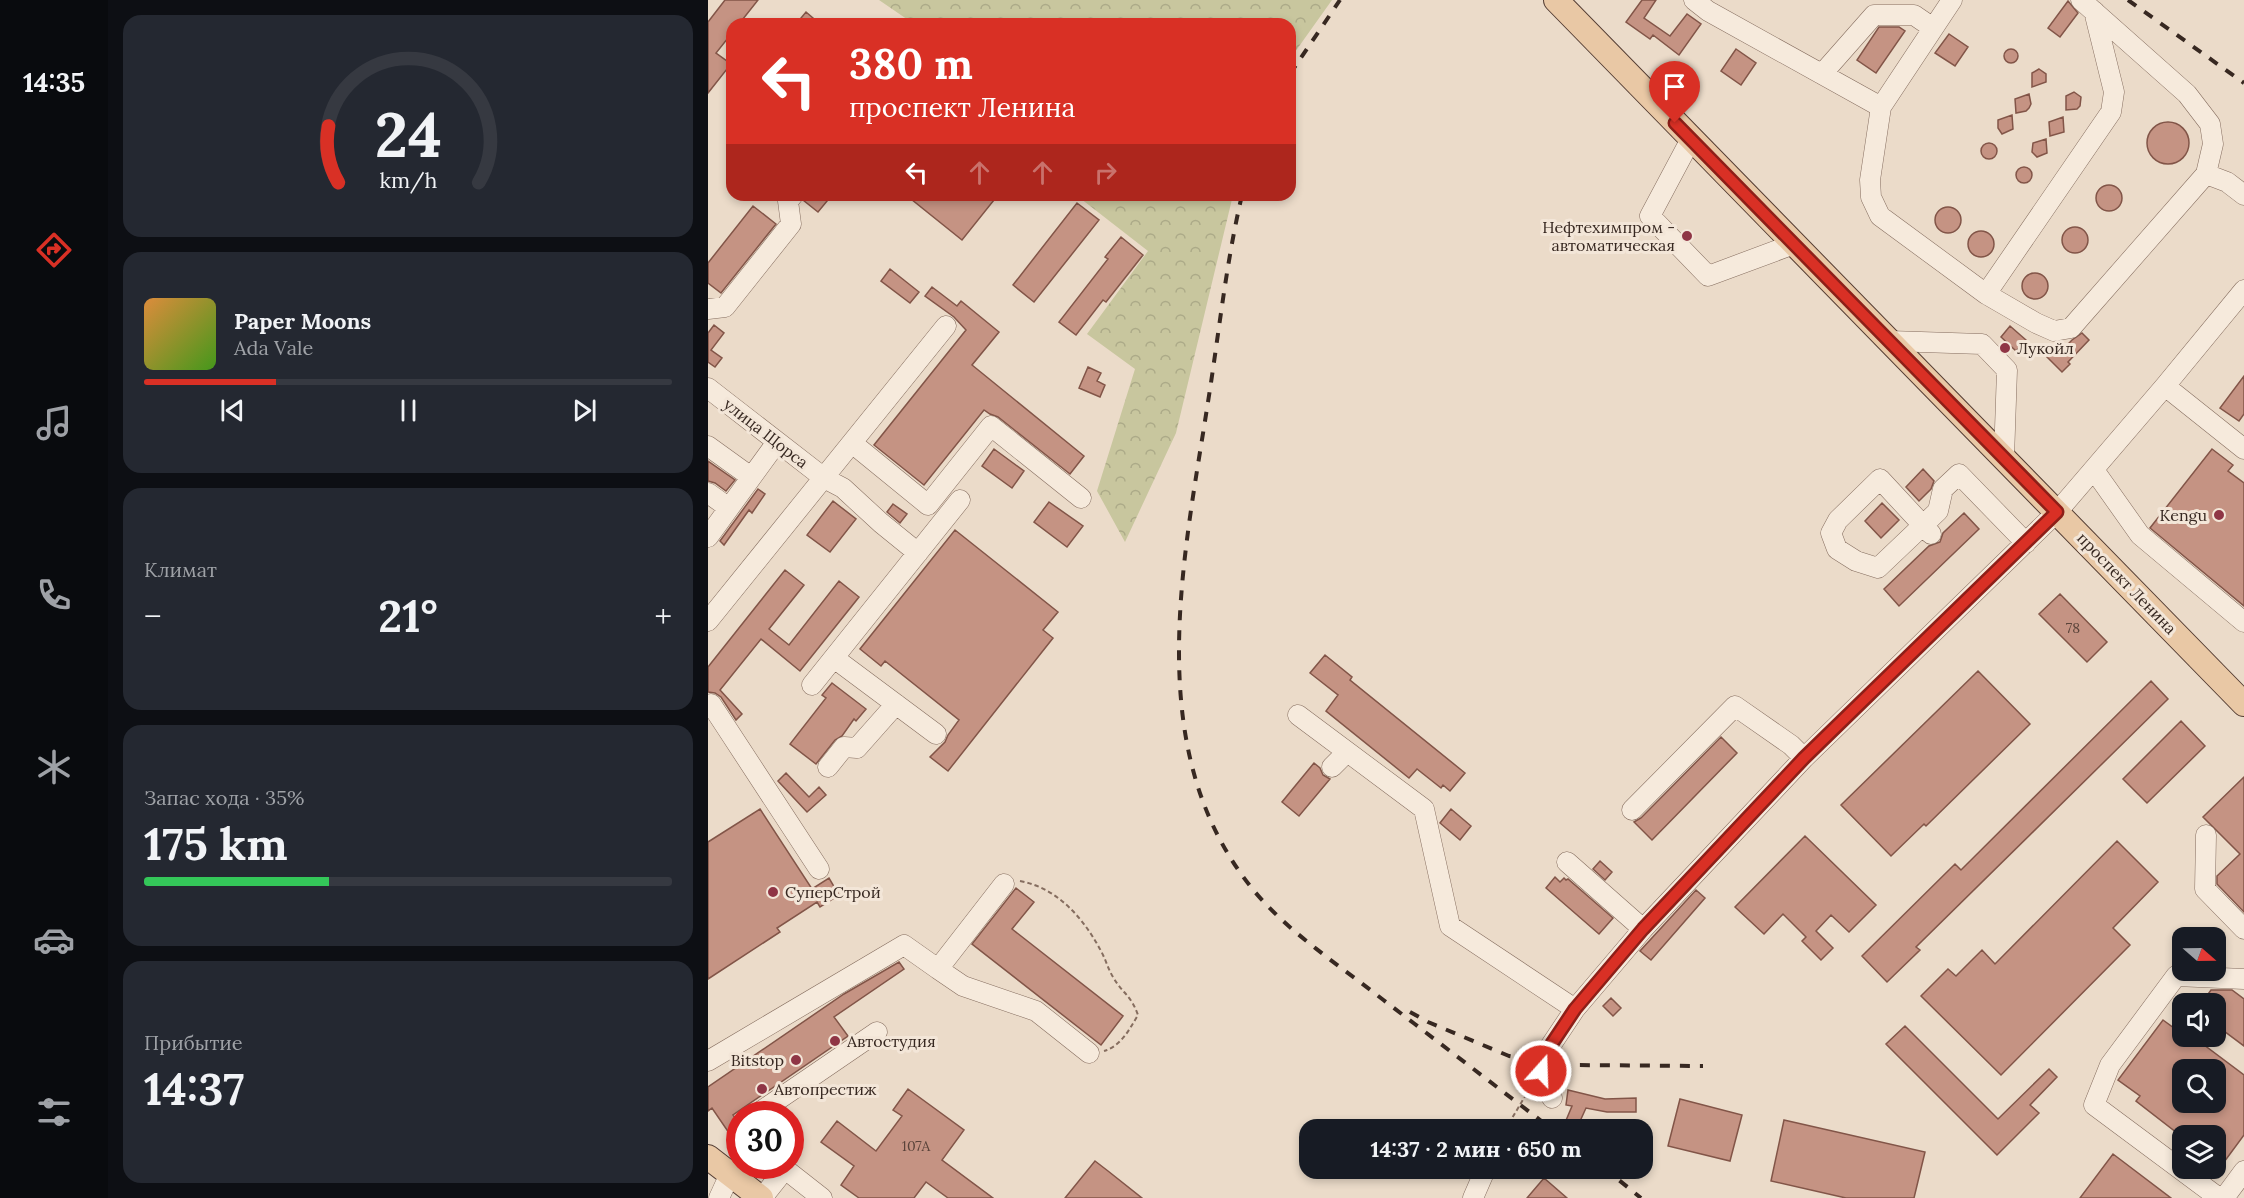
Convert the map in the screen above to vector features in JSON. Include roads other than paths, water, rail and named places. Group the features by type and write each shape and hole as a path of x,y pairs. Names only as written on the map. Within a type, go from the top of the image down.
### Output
{"main road":[{"name":"проспект Ленина","path":"1565,3 1691,139 2244,704"},
{"path":"708,1157 719,1188 761,1198"}],"street":[{"path":"1952,0 1881,107 1870,180 1871,197 1880,216 1986,294 2054,331 2071,328 2206,174 2212,144 2210,124 2187,93 2088,6"},
{"path":"1706,4 1881,107"},
{"path":"1986,294 2111,112 2114,92 2088,6"},
{"path":"1822,74 1874,15 1914,15 1933,28"},
{"path":"1691,139 1650,216 1708,276 1794,244"},
{"path":"2206,174 2227,182 2244,195"},
{"path":"708,309 725,307 791,224 788,201"},
{"path":"1552,1098 1541,1071 1543,1057 1575,1009 1607,979 1643,929 1804,758 2057,512 2244,290"},
{"path":"708,621 946,327"},
{"path":"1890,341 1982,344 2007,370 2004,458"},
{"path":"2165,386 2244,448"},
{"name":"улица Щорса","path":"708,388 824,478 843,488 880,524 918,553"},
{"path":"852,443 928,505 991,426 1081,498"},
{"path":"708,537 777,442"},
{"path":"708,446 751,477"},
{"path":"2094,470 2140,536 2244,622"},
{"path":"1927,529 1880,479 1838,520 1832,533 1837,549 1856,561 1878,568 1927,529 1938,511 1944,489 1959,474 2026,543"},
{"path":"708,493 729,508"},
{"path":"812,685 960,500"},
{"path":"834,658 936,734"},
{"path":"708,707 711,704 819,869"},
{"path":"828,767 844,747 857,748 896,704"},
{"path":"1632,810 1735,706 1791,745 1804,758"},
{"path":"1298,715 1424,809 1450,926 1575,1009"},
{"path":"1332,766 1347,752"},
{"path":"2206,834 2205,889 2244,929"},
{"path":"1567,862 1643,929"},
{"path":"938,969 1004,884"},
{"path":"708,1061 904,945 963,986 1036,1011 1089,1053"},
{"path":"2219,1198 2094,1105 2110,1065 2176,976 2244,979"},
{"path":"779,1101 877,1032"},
{"path":"2224,1198 2244,1171"},
{"path":"761,1198 776,1179"},
{"path":"799,1179 822,1198"},
{"path":"1473,1198 1481,1179"}],"railway":[{"path":"1296,65 1340,0"},
{"path":"2128,0 2244,83"},
{"path":"1241,201 1223,298 1189,527 1182,591 1179,655 1183,718 1196,779 1219,838 1255,892 1282,920 1311,945 1539,1119"},
{"path":"1410,1012 1428,1022 1509,1056 1572,1065 1703,1066"},
{"path":"1618,1179 1641,1198"}],"place":[{"name":"Нефтехимпром - автоматическая","path":"1687,236"},
{"name":"Лукойл","path":"2005,348"},
{"name":"Kengu","path":"2219,515"},
{"name":"СуперСтрой","path":"773,892"},
{"name":"Автостудия","path":"835,1041"},
{"name":"Bitstop","path":"796,1060"},
{"name":"Автопрестиж","path":"762,1089"}]}
